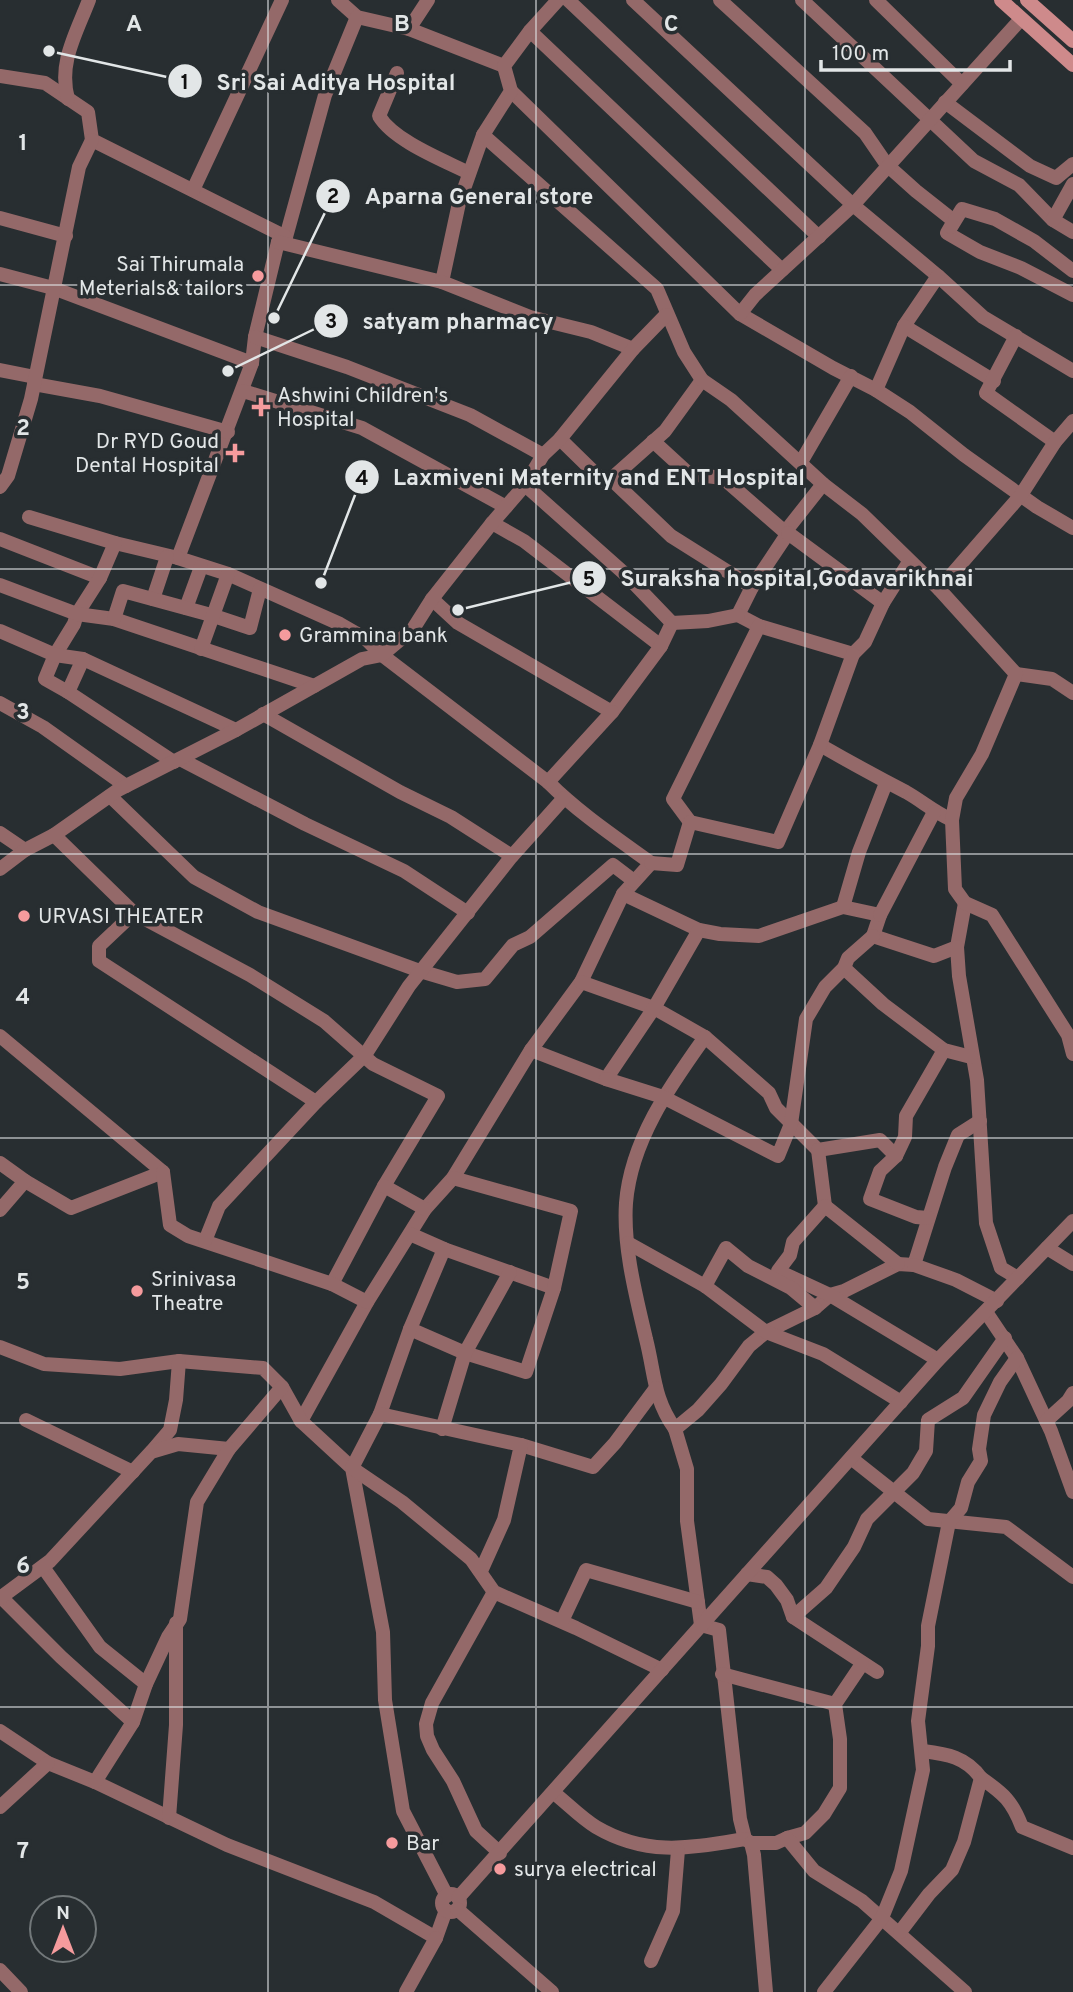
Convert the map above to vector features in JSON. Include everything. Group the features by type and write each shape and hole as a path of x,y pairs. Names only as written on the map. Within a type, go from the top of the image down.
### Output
{"main road":[{"path":"1001,0 1073,65"},
{"path":"1027,0 1073,41"}],"street":[{"path":"68,99 64,83 65,66 89,0"},
{"path":"193,190 282,0"},
{"path":"338,0 358,17 409,29 504,66"},
{"path":"504,66 558,0"},
{"path":"568,0 819,237"},
{"path":"633,0 853,205 983,317 1073,371"},
{"path":"720,0 865,133 887,165 950,227 980,252 1021,268 1073,295"},
{"path":"802,0 974,161 1019,185 1053,220 1073,232"},
{"path":"876,0 962,83"},
{"path":"409,29 423,1"},
{"path":"153,599 228,432 243,391 282,239 325,95 358,17"},
{"path":"740,314 755,295 853,205 1021,19"},
{"path":"530,31 782,270"},
{"path":"504,66 511,92 740,314 876,390 910,412 1021,495 1073,528"},
{"path":"397,73 379,116 383,124 405,139 469,173"},
{"path":"0,487 8,476 35,381 79,167 92,140 88,112 45,83 1,80"},
{"path":"442,282 459,202 469,173 483,135 511,92"},
{"path":"945,102 1030,166 1056,178 1068,179"},
{"path":"483,135 657,289 684,352 702,380 730,400 823,484 862,514 939,589 1016,674 1052,679 1073,693"},
{"path":"92,140 193,190 282,239 442,282 530,317 591,332 633,349"},
{"path":"1053,220 1073,164"},
{"path":"950,227 962,209 995,219 1034,242 1073,271"},
{"path":"0,218 66,236"},
{"path":"0,274 52,288 252,363"},
{"path":"876,390 904,326 938,276"},
{"path":"0,869 25,850 54,835 126,786 236,730 362,659 382,655 413,629 432,599 525,485 543,456 633,349 666,315"},
{"path":"904,326 994,381"},
{"path":"1017,336 986,393 1055,443"},
{"path":"255,337 347,367 470,415 543,456"},
{"path":"0,370 228,432"},
{"path":"801,462 852,376"},
{"path":"559,439 603,481 611,479 665,431 702,380"},
{"path":"243,391 362,428 506,507"},
{"path":"939,589 1021,495 1073,421"},
{"path":"653,441 689,474 723,478 786,532 883,603"},
{"path":"611,479 671,536 752,587"},
{"path":"738,615 786,532 823,484"},
{"path":"525,485 625,574 672,624"},
{"path":"29,517 228,574 340,624 366,639 382,655 651,863 677,865 690,822"},
{"path":"492,523 524,541 661,646"},
{"path":"0,539 100,578"},
{"path":"114,543 100,578 77,614 74,625 55,655 45,679 177,760 404,871 468,913"},
{"path":"759,626 673,799 690,822 778,842 820,745 853,654 865,642 883,603 909,562"},
{"path":"186,608 201,567"},
{"path":"201,649 211,615 228,574"},
{"path":"0,585 77,614 114,619 314,686"},
{"path":"114,619 123,591 250,628 260,589"},
{"path":"432,599 458,623 612,712"},
{"path":"672,624 738,615 759,626 853,654"},
{"path":"548,782 612,712 661,646 672,624"},
{"path":"0,631 55,655 83,659 236,730"},
{"path":"68,692 83,659"},
{"path":"1016,674 982,754 956,798 952,820 955,889 965,903 992,915 1068,1035 1073,1054"},
{"path":"0,703 43,727 126,786"},
{"path":"263,715 450,817 513,856"},
{"path":"820,745 952,820"},
{"path":"843,907 859,852 886,783"},
{"path":"110,796 194,877 258,912 457,982 485,979 513,944 530,937 613,865 634,881"},
{"path":"205,1241 219,1206 316,1102 365,1055 420,971 564,798"},
{"path":"531,1050 606,1079 663,1097 778,1156 791,1124 806,1019 825,987 844,968 849,958 873,936 880,915 934,812"},
{"path":"0,833 25,850"},
{"path":"54,835 134,913 278,992 324,1021 373,1064 438,1096 384,1186 332,1284"},
{"path":"301,1421 367,1302 425,1209 453,1178 531,1050 581,982 623,894 651,863"},
{"path":"623,894 699,930 720,934 759,936 843,907 880,915"},
{"path":"965,903 957,947 971,1057 977,1080 986,1223 1001,1268 1018,1278"},
{"path":"134,913 99,946 99,961 316,1102"},
{"path":"606,1079 654,1008 699,930"},
{"path":"873,936 934,956 957,947"},
{"path":"844,968 883,1004 944,1050 971,1057"},
{"path":"581,982 654,1008 705,1037 769,1093 776,1108 818,1150 825,1206 898,1264"},
{"path":"0,1036 163,1172 170,1226 188,1236 332,1284 367,1302"},
{"path":"701,1625 687,1521 687,1469 675,1429 662,1410 656,1388 628,1243 626,1202 638,1150 663,1097 705,1037"},
{"path":"928,1217 916,1217 870,1199 880,1171 896,1156 905,1137 906,1116 944,1050"},
{"path":"914,1265 928,1217 958,1135 980,1121"},
{"path":"818,1150 880,1140 896,1156"},
{"path":"0,1163 71,1208 163,1172"},
{"path":"410,1329 465,1353 526,1372 554,1289 571,1211 453,1178"},
{"path":"0,1210 25,1181"},
{"path":"384,1186 425,1209"},
{"path":"777,1275 790,1255 793,1242 825,1206"},
{"path":"406,1992 452,1903 554,1793 938,1360 1073,1221"},
{"path":"410,1234 443,1249 554,1289"},
{"path":"628,1243 705,1286 766,1332 823,1353 901,1402"},
{"path":"705,1286 726,1248 748,1266 830,1295 938,1360"},
{"path":"1047,1248 1073,1264"},
{"path":"443,1249 410,1329 380,1413 352,1468 383,1632 385,1700 403,1811 452,1903 552,1992"},
{"path":"675,1429 698,1410 749,1346 766,1332 815,1308 830,1295 844,1291 898,1264 914,1265 956,1280 992,1307 1046,1421 1073,1492"},
{"path":"442,1429 465,1353 510,1272"},
{"path":"777,1275 815,1308"},
{"path":"793,1617 826,1588 854,1547 867,1519 913,1473 926,1451 928,1420 964,1398 1005,1338"},
{"path":"0,1347 44,1364 120,1369 180,1362 263,1368 282,1387 301,1421 352,1468 402,1502 471,1559 494,1592 562,1621 662,1670"},
{"path":"824,1992 882,1918 901,1871 923,1770 918,1721 928,1626 949,1522 961,1508 968,1482 981,1461 979,1449 984,1415 1000,1382 1017,1358"},
{"path":"133,1722 0,1597 43,1567 170,1430 180,1362"},
{"path":"95,1782 133,1722 146,1684 168,1637 180,1619 197,1502 229,1449 282,1387"},
{"path":"380,1413 442,1429 521,1444 593,1467 615,1443 656,1388"},
{"path":"1046,1421 1073,1393"},
{"path":"26,1420 133,1472"},
{"path":"151,1452 178,1444 229,1449"},
{"path":"481,1571 504,1520 521,1444"},
{"path":"851,1458 928,1519 1006,1527 1073,1577"},
{"path":"43,1567 100,1647 146,1684"},
{"path":"562,1621 586,1570 698,1602"},
{"path":"747,1574 767,1577 787,1600 793,1617 877,1672"},
{"path":"494,1592 432,1703 426,1724 427,1736 433,1750 453,1781 476,1831 500,1853"},
{"path":"169,1818 176,1725 176,1623"},
{"path":"701,1625 719,1630 722,1674 748,1841 766,1992"},
{"path":"554,1793 596,1827 631,1844 677,1850 748,1841 776,1843 805,1833 824,1814 840,1788 840,1739 835,1704 862,1664"},
{"path":"722,1674 835,1704"},
{"path":"0,1731 48,1763 95,1782 227,1845 374,1902 436,1938"},
{"path":"923,1751 944,1753 971,1765 981,1778 1002,1792 1014,1806 1022,1827 1073,1848"},
{"path":"0,1807 48,1763"},
{"path":"900,1932 952,1870 964,1842 981,1778"},
{"path":"787,1838 814,1871 862,1900 965,1992"},
{"path":"651,1961 673,1911 677,1850"},
{"path":"0,1970 21,1992"}],"place":[{"name":"Sri Sai Aditya Hospital","path":"49,51"},
{"name":"Sai Thirumala Meterials& tailors","path":"258,276"},
{"name":"Aparna General store","path":"274,318"},
{"name":"satyam pharmacy","path":"228,371"},
{"name":"Ashwini Children's Hospital","path":"261,407"},
{"name":"Dr RYD Goud Dental Hospital","path":"235,453"},
{"name":"Laxmiveni Maternity and ENT Hospital","path":"321,583"},
{"name":"Suraksha hospital,Godavarikhnai","path":"458,610"},
{"name":"Grammina bank","path":"285,635"},
{"name":"URVASI THEATER","path":"24,916"},
{"name":"Srinivasa Theatre","path":"137,1291"},
{"name":"Bar","path":"392,1843"},
{"name":"surya electrical","path":"500,1869"}]}
